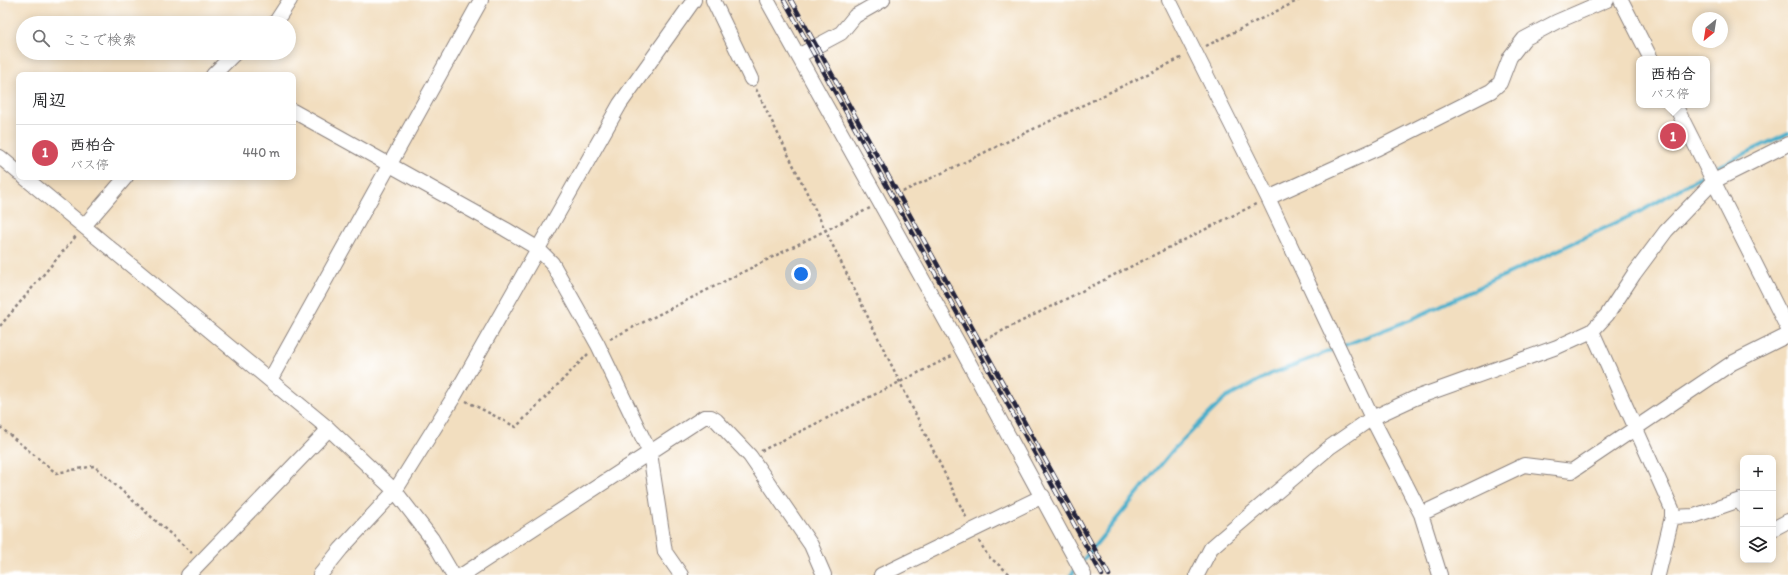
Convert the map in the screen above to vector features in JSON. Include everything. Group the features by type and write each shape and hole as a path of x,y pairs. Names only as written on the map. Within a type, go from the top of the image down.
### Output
{"street":[{"path":"280,16 290,0"},
{"path":"270,380 481,0"},
{"path":"320,575 341,549 395,491 455,395 620,104 694,0"},
{"path":"713,0 751,79"},
{"path":"767,0 1043,496 1084,575"},
{"path":"798,56 841,33 855,16 883,0"},
{"path":"1169,0 1268,198 1372,418 1421,514 1440,575"},
{"path":"1268,198 1376,148 1491,91 1500,83 1510,57 1524,39 1556,22 1607,0"},
{"path":"1621,0 1650,56"},
{"path":"221,72 230,60"},
{"path":"1677,108 1788,329"},
{"path":"296,113 537,248 552,263 598,345 650,454 665,552 681,575"},
{"path":"1197,575 1211,548 1330,447 1372,418 1415,398 1557,347 1592,331 1608,315 1634,274 1666,231 1714,181 1788,144"},
{"path":"0,157 16,170"},
{"path":"28,180 329,429 395,491 432,539 453,575"},
{"path":"84,226 123,180"},
{"path":"1592,331 1672,509 1672,517 1658,575"},
{"path":"1421,514 1524,465 1572,471 1732,363 1788,335"},
{"path":"462,575 650,454 704,417 711,417 716,420 750,456 811,545 824,575"},
{"path":"188,575 329,429"},
{"path":"881,575 972,529 1043,496"},
{"path":"1672,517 1694,516 1740,500"},
{"path":"1776,527 1788,521"}],"path":[{"path":"455,395 516,427 598,345 880,203 1299,0"},
{"path":"751,79 972,529 988,556 1011,575"},
{"path":"750,456 1268,198"},
{"path":"0,326 84,226"},
{"path":"0,427 56,473 94,466 202,561"}],"waterway":[{"path":"1071,575 1173,450 1224,399 1271,374 1412,319 1645,209 1721,165 1788,133"}],"railway":[{"path":"784,0 1102,575"},
{"path":"791,0 1109,575"}],"place":[{"name":"西柏合","path":"1673,136"}]}
